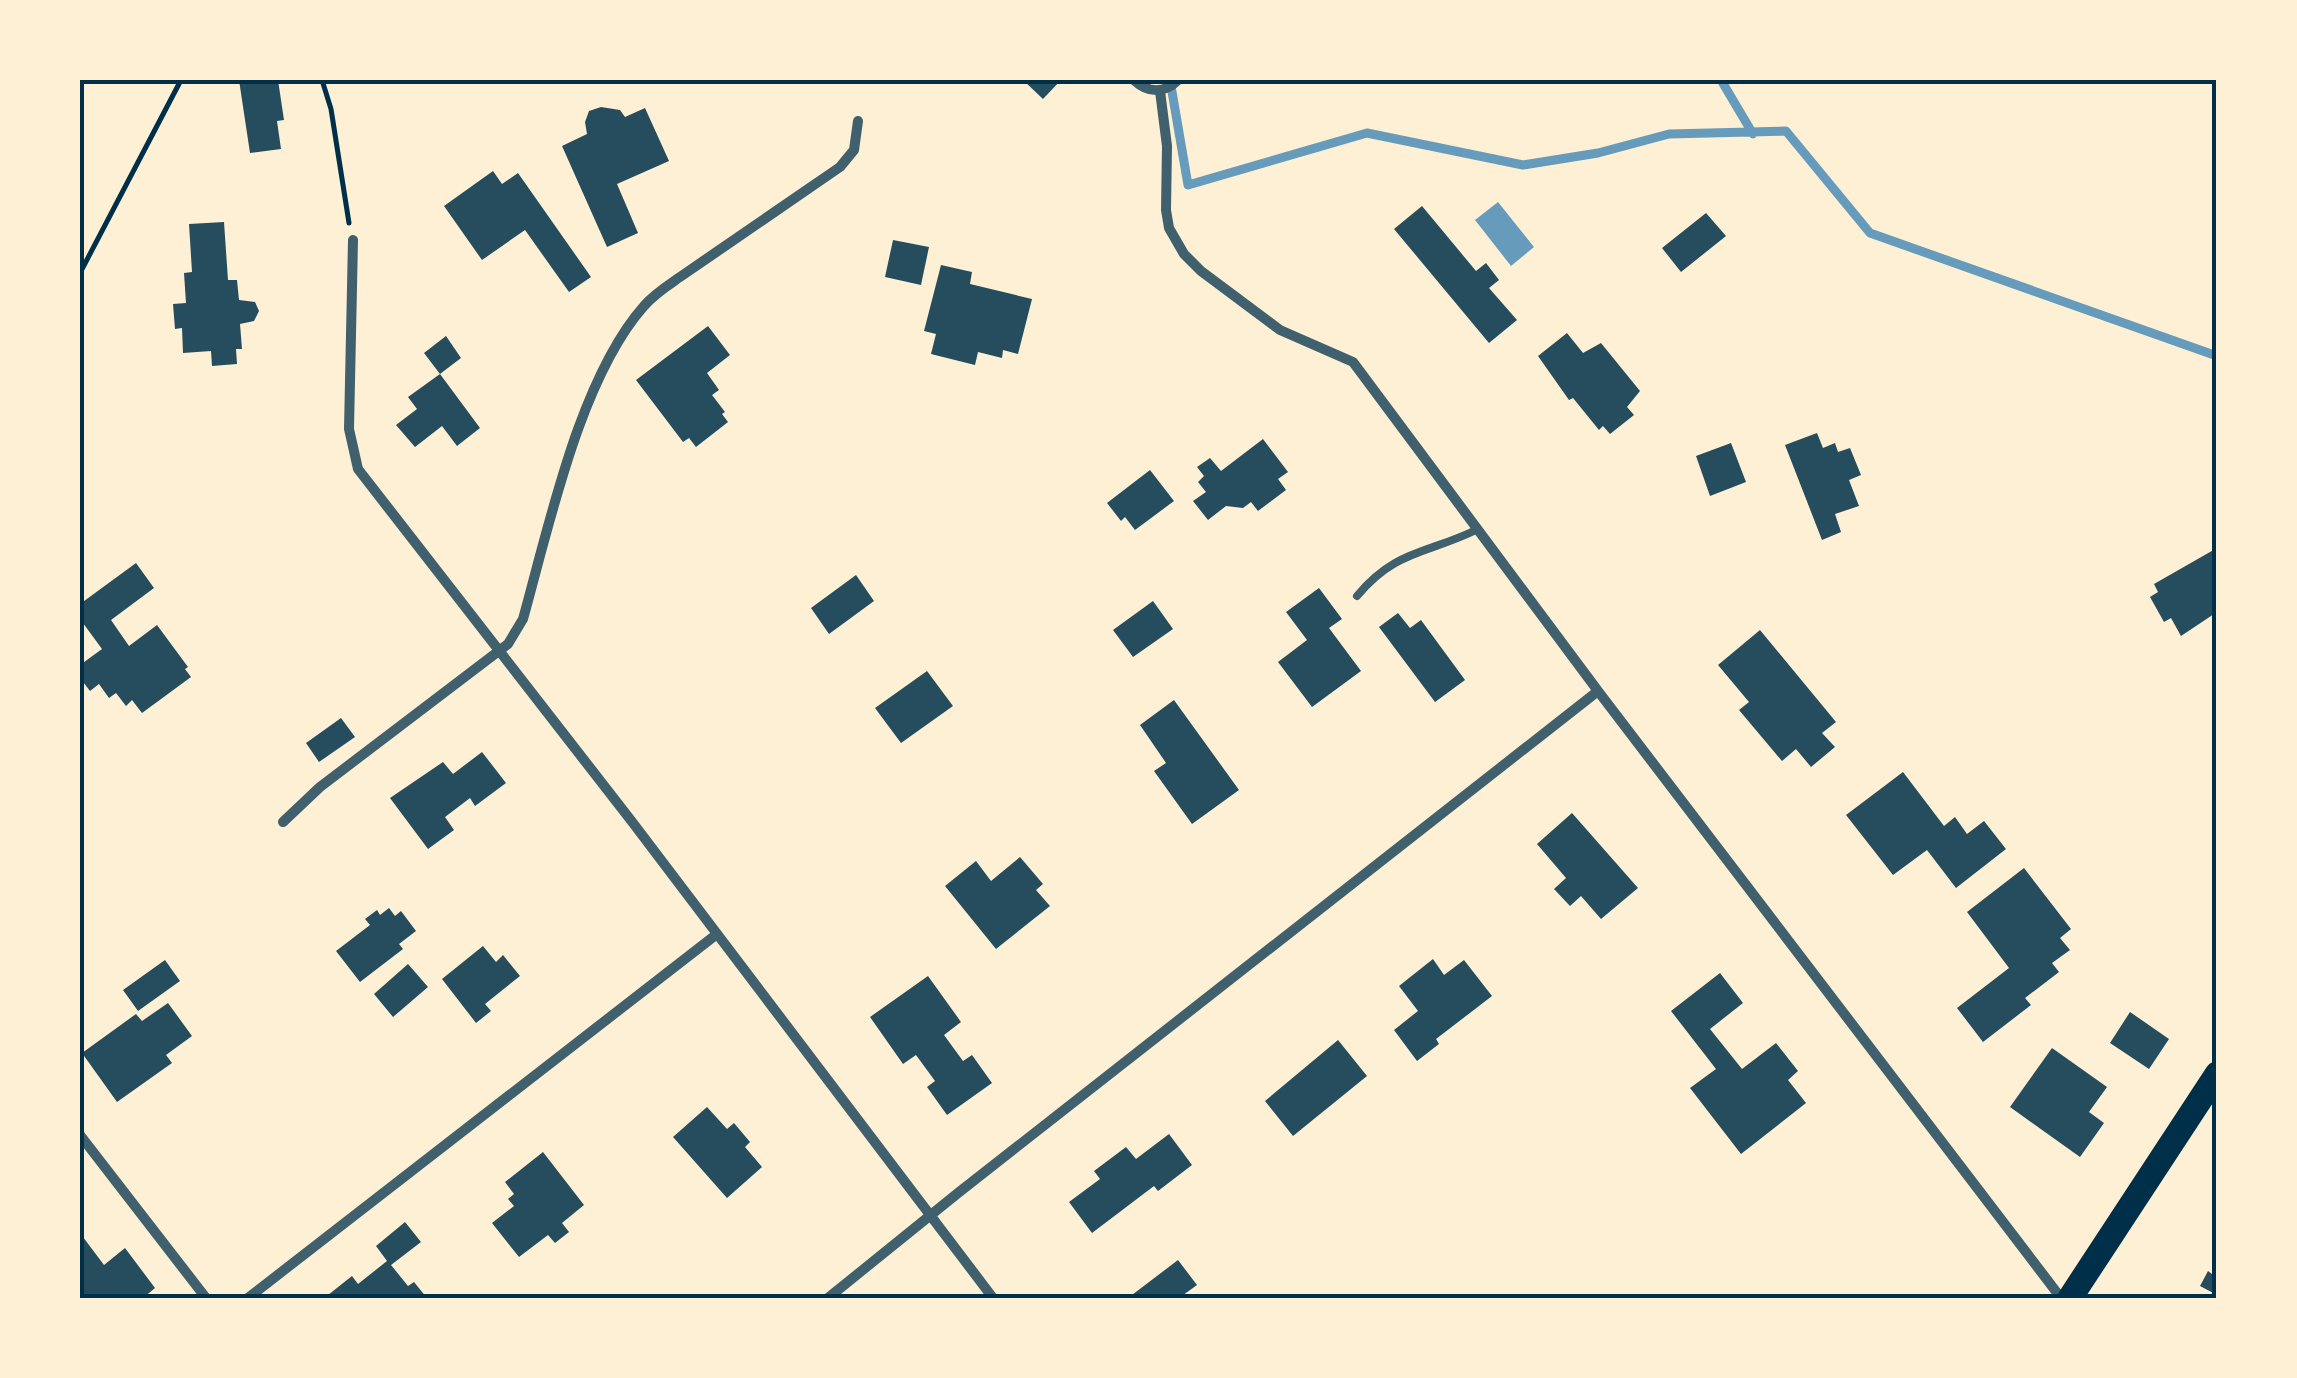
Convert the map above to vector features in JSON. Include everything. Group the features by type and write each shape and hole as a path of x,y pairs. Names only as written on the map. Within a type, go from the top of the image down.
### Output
{"main road":[{"path":"2070,1298 2217,1074"}],"street":[{"path":"1134,80 1144,88 1160,90 1178,80"},
{"path":"1160,90 1167,146 1166,210 1169,228 1184,254 1280,330 1353,362 1598,691 2061,1298"},
{"path":"282,822 320,788 499,651 515,634 586,410 632,321 656,294 840,167 854,150 858,121"},
{"path":"352,240 349,429 358,469 993,1298"},
{"path":"828,1298 1598,691"},
{"path":"248,1298 717,934"},
{"path":"80,1135 206,1298"}],"lane":[{"path":"1357,596 1375,574 1400,558 1478,528"}],"path":[{"path":"80,273 181,80"},
{"path":"322,80 331,109 352,240"}],"water":[{"path":"1498,202 1534,247 1511,266 1475,220"}],"building":[{"path":"239,80 278,80 284,120 277,121 281,149 250,153"},
{"path":"1023,80 1061,80 1043,99"},
{"path":"601,107 620,110 625,117 645,108 669,161 617,184 638,233 607,247 562,146 587,134 585,122 589,111"},
{"path":"493,171 502,184 518,173 591,277 569,292 525,230 482,260 444,206"},
{"path":"1422,206 1476,271 1486,263 1499,280 1489,288 1517,320 1489,343 1394,229"},
{"path":"1706,213 1726,236 1681,272 1662,248"},
{"path":"224,222 228,280 237,280 239,300 255,302 259,311 254,321 240,324 242,349 236,349 237,364 212,366 211,351 183,353 182,328 175,329 173,304 186,303 184,273 192,272 189,224"},
{"path":"893,240 929,247 921,285 885,277"},
{"path":"941,265 972,272 970,284 1032,299 1018,354 1003,350 1002,358 978,352 975,365 931,354 936,334 924,331"},
{"path":"708,326 730,355 707,373 719,390 712,395 728,422 696,447 689,438 683,442 636,380"},
{"path":"1567,333 1583,353 1601,343 1640,391 1627,407 1634,415 1610,434 1603,426 1599,430 1573,398 1569,400 1538,356"},
{"path":"446,336 461,358 440,374 424,353"},
{"path":"440,374 480,428 457,446 442,426 415,447 396,425 417,409 408,397"},
{"path":"1817,433 1823,448 1835,443 1838,452 1850,448 1861,475 1849,480 1859,506 1835,514 1841,532 1822,540 1785,445"},
{"path":"1263,439 1288,472 1278,479 1286,490 1258,511 1251,502 1243,508 1226,506 1208,520 1193,501 1206,492 1198,482 1204,476 1197,467 1210,458 1221,471"},
{"path":"1731,443 1746,482 1710,496 1696,456"},
{"path":"1150,470 1174,501 1135,530 1125,517 1121,521 1107,503"},
{"path":"2217,548 2217,612 2181,636 2171,618 2164,622 2150,597 2158,592 2154,584"},
{"path":"136,563 154,588 111,620 129,646 157,625 191,677 142,713 132,700 126,706 116,693 109,698 99,684 90,691 80,678 80,665 102,649 80,619 80,604"},
{"path":"856,575 874,601 829,634 811,608"},
{"path":"1319,588 1342,619 1329,628 1361,671 1312,707 1278,662 1307,640 1286,612"},
{"path":"1153,601 1173,629 1133,657 1113,630"},
{"path":"1398,613 1410,628 1421,620 1465,680 1435,702 1379,627"},
{"path":"1760,630 1836,722 1822,733 1835,747 1811,767 1796,749 1782,761 1739,710 1749,702 1718,665"},
{"path":"927,671 953,706 901,743 875,708"},
{"path":"1174,700 1239,790 1192,824 1154,771 1166,763 1140,725"},
{"path":"341,718 355,737 319,762 306,743"},
{"path":"482,752 506,783 475,806 470,798 445,817 454,830 428,849 390,798 443,762 453,774"},
{"path":"1903,772 1944,826 1955,817 1967,834 1984,821 2006,849 1956,888 1927,850 1893,875 1846,815"},
{"path":"1572,813 1638,888 1601,919 1581,896 1570,906 1554,889 1566,878 1537,844"},
{"path":"1020,857 1043,884 1036,890 1050,906 996,949 945,886 976,861 991,881"},
{"path":"2024,868 2071,929 2060,938 2070,950 2052,963 2059,972 2025,998 2031,1005 1983,1042 1957,1008 2009,968 1967,912"},
{"path":"389,908 395,916 401,911 416,931 399,944 403,949 360,982 336,951 370,925 365,919 377,910 380,915"},
{"path":"483,946 496,962 503,955 520,976 485,1004 491,1011 476,1023 442,979"},
{"path":"1433,959 1444,975 1464,960 1492,996 1436,1039 1439,1044 1417,1061 1394,1030 1418,1011 1399,986"},
{"path":"165,960 180,981 138,1011 123,990"},
{"path":"408,964 428,987 393,1017 374,994"},
{"path":"1720,973 1743,1003 1710,1029 1742,1069 1776,1043 1798,1071 1788,1080 1806,1103 1741,1154 1690,1088 1716,1069 1671,1011"},
{"path":"928,976 961,1022 944,1035 963,1061 972,1055 992,1083 947,1115 927,1087 935,1081 916,1055 903,1064 870,1017"},
{"path":"168,1003 192,1036 166,1055 172,1063 117,1102 82,1053 136,1014 142,1021"},
{"path":"2130,1012 2169,1039 2149,1069 2110,1043"},
{"path":"1338,1040 1367,1076 1293,1136 1265,1101"},
{"path":"2052,1048 2107,1087 2089,1112 2104,1123 2080,1157 2010,1107"},
{"path":"707,1107 727,1129 734,1123 750,1142 745,1147 762,1167 727,1198 673,1137"},
{"path":"1169,1134 1192,1165 1158,1191 1154,1186 1092,1233 1069,1202 1100,1179 1094,1171 1126,1147 1136,1159"},
{"path":"543,1152 584,1205 562,1223 569,1232 555,1243 548,1235 519,1257 492,1223 514,1206 508,1199 514,1194 505,1182"},
{"path":"405,1222 421,1242 391,1265 408,1286 414,1282 427,1298 328,1295 352,1276 358,1284 387,1261 376,1246"},
{"path":"80,1233 104,1265 125,1248 155,1288 143,1298 80,1298"},
{"path":"1178,1260 1197,1285 1179,1298 1128,1298"},
{"path":"2217,1266 2217,1295 2200,1286 2208,1271 2212,1274"}],"waterway":[{"path":"1170,80 1188,185 1367,133 1523,165 1598,153 1669,134 1786,131 1870,233 2217,356"},
{"path":"1721,80 1753,134"}]}
